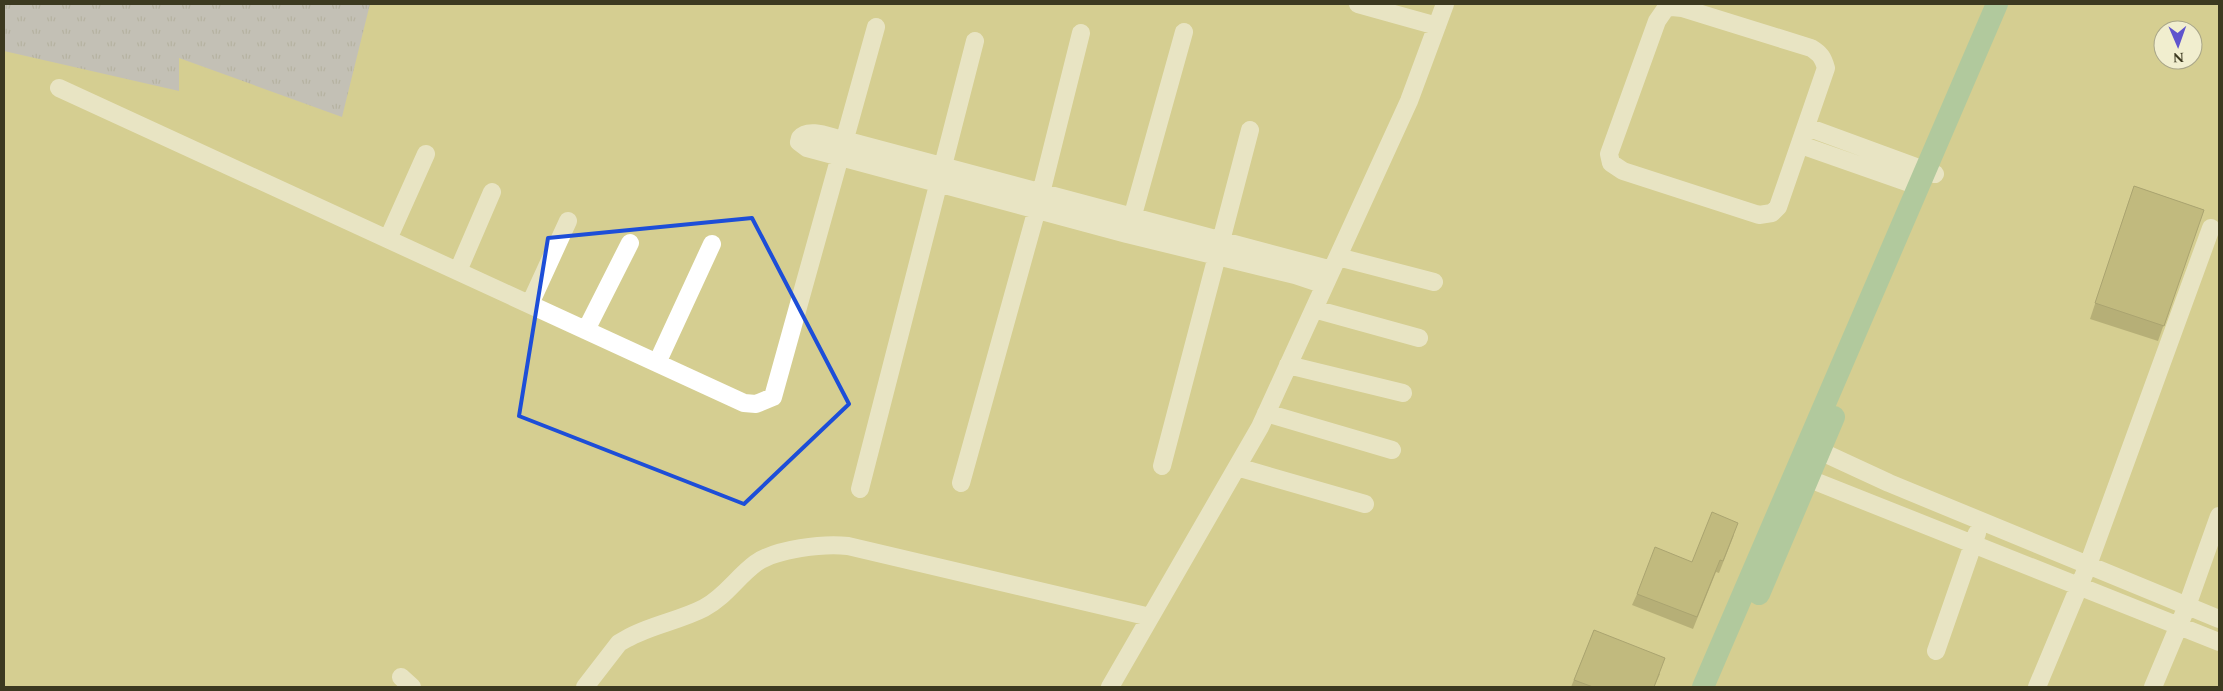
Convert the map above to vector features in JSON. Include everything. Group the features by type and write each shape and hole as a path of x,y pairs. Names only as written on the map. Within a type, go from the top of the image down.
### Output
{"main road":[{"path":"1703,687 1801,476 1997,4"},
{"path":"1926,177 2009,4"},
{"path":"1719,687 1801,476"}],"street":[{"path":"1358,4 1436,26"},
{"path":"1110,687 1237,467 1266,413 1408,101 1445,4"},
{"path":"1666,8 1682,8 1811,48 1820,53 1826,68 1801,145 1778,208 1768,214 1760,215 1623,171 1611,162 1609,154 1658,21 1666,8"},
{"path":"59,88 744,403 756,404 773,397 876,27"},
{"path":"1127,234 1184,32"},
{"path":"961,483 1039,201 1082,33"},
{"path":"860,489 975,41"},
{"path":"1807,127 1861,147 1926,177"},
{"path":"1162,466 1217,249 1250,130"},
{"path":"1801,145 1856,165 1926,177"},
{"path":"1856,165 1861,147"},
{"path":"841,148 1039,201 1132,217 1217,249"},
{"path":"388,239 426,154"},
{"path":"458,271 492,192"},
{"path":"1039,201 1127,234 1332,270 1434,282"},
{"path":"530,304 568,221"},
{"path":"2036,687 2088,565 2211,228"},
{"path":"586,330 630,243"},
{"path":"657,363 712,244"},
{"path":"1314,309 1419,338"},
{"path":"1288,365 1403,393"},
{"path":"1266,413 1392,450"},
{"path":"1813,448 1889,483 2219,619"},
{"path":"1237,467 1365,504"},
{"path":"1801,476 2219,642"},
{"path":"2153,687 2187,606 2219,516"},
{"path":"1936,651 1981,521"},
{"path":"585,687 619,644 626,638 704,608 719,599 755,564 766,558 817,545 848,546 1150,617"}],"highlighted area":[{"path":"752,218 849,404 744,504 519,416 548,238"}],"green space":[{"path":"4,4 370,4 342,117 179,58 179,91 4,51"}],"building":[{"path":"2134,186 2204,210 2164,326 2095,303"},
{"path":"1712,512 1738,523 1723,561 1720,560 1697,617 1637,594 1655,547 1692,562"},
{"path":"1594,630 1665,658 1654,687 1593,687 1574,680"}]}
